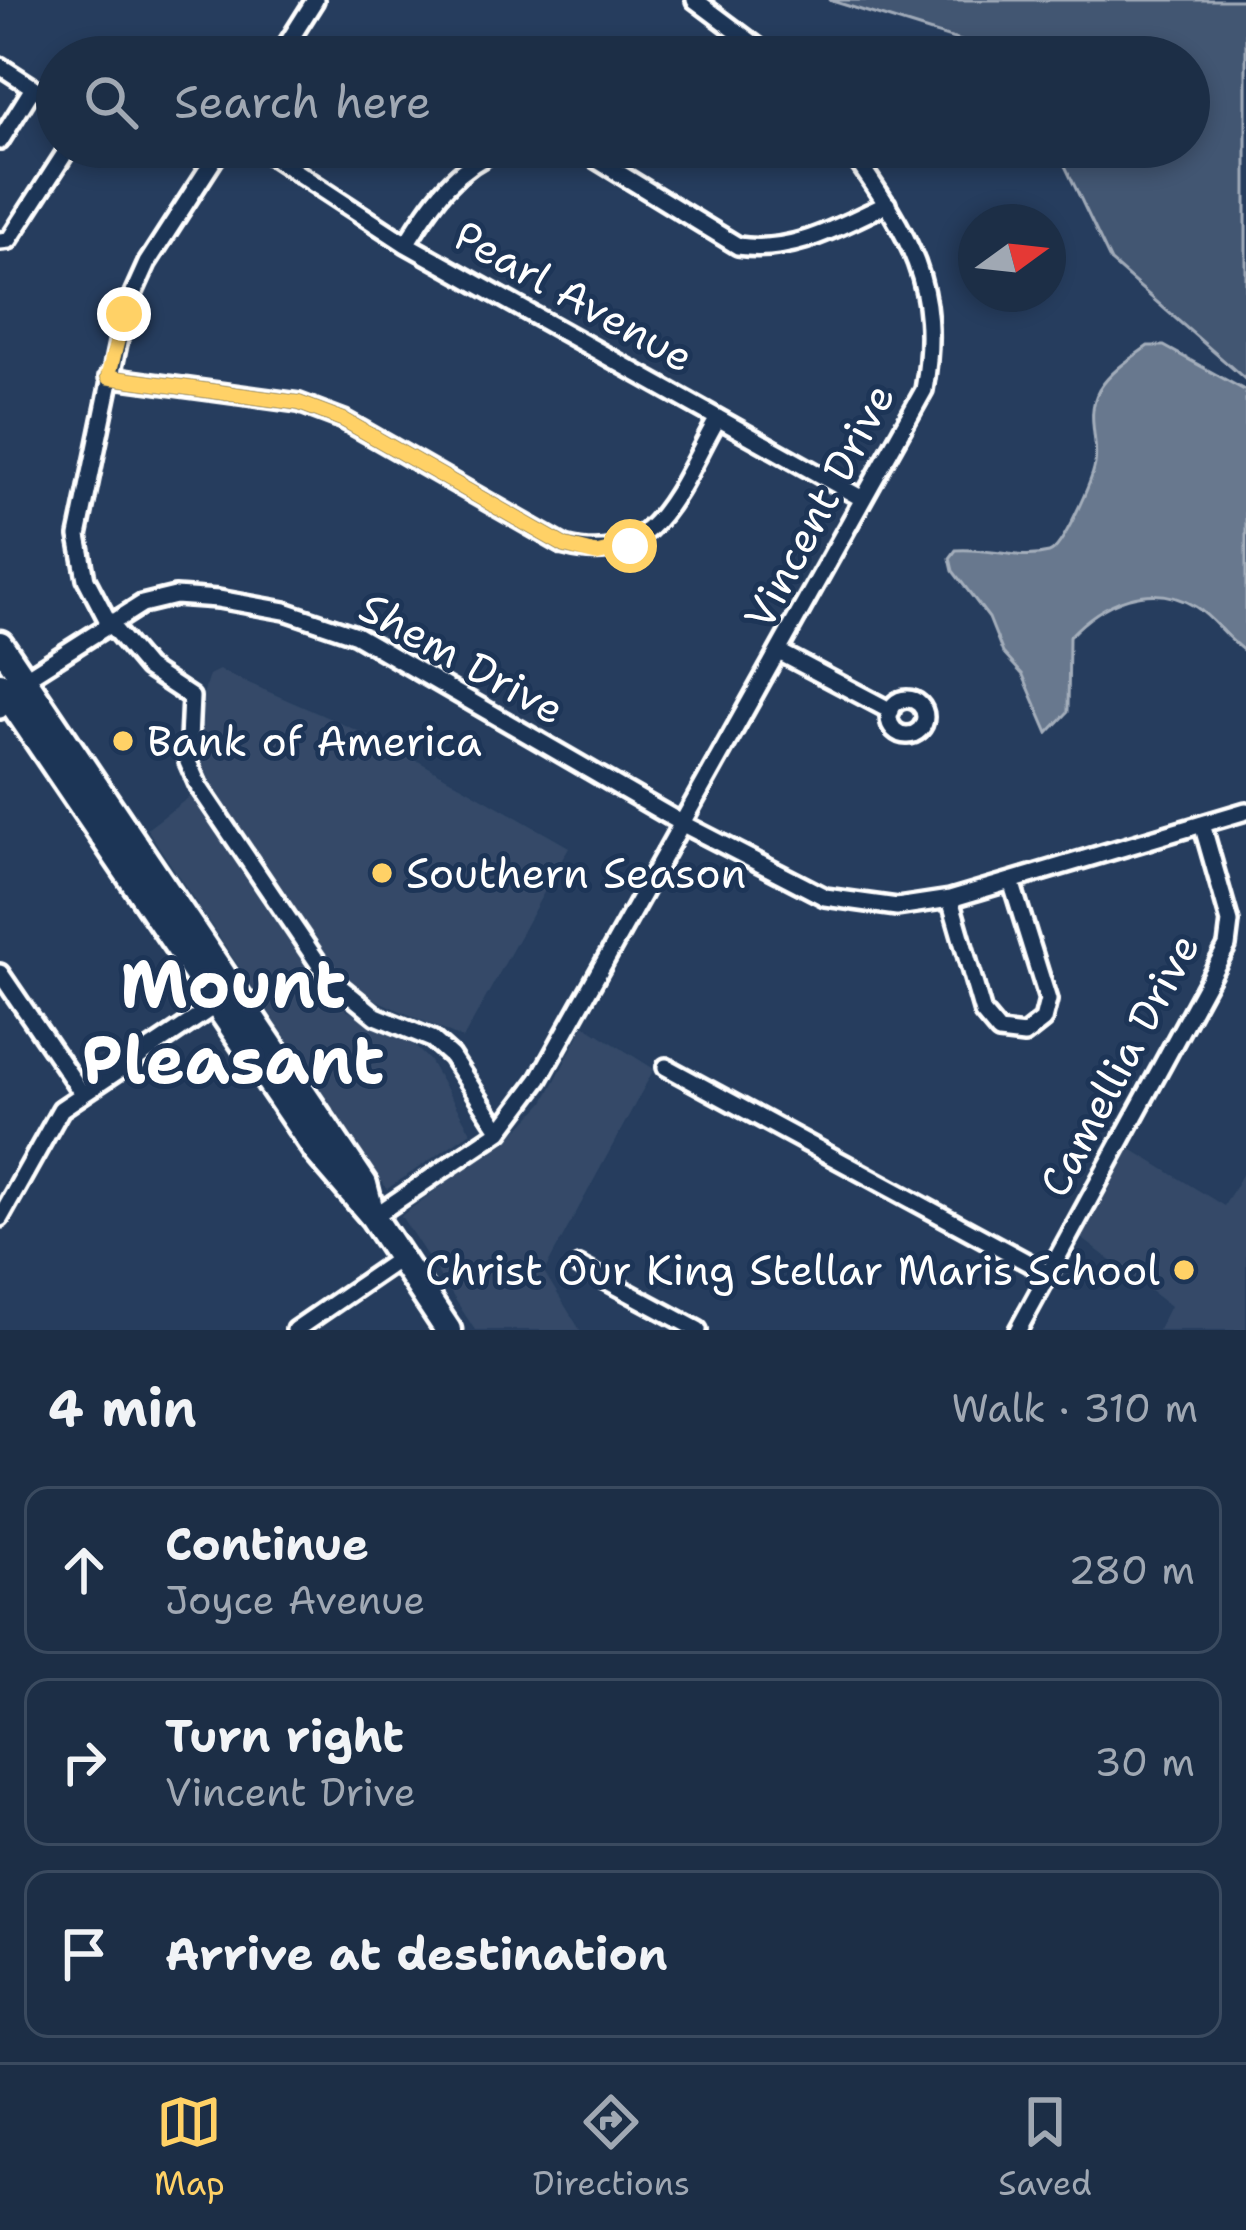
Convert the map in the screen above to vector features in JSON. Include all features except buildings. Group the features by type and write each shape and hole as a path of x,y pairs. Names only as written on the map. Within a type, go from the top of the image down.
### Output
{"main road":[{"path":"0,644 9,694 40,722 122,828 364,1184 373,1217"},
{"path":"0,660 9,694 216,1006 345,1190 373,1217 448,1330"}],"street":[{"path":"292,36 315,0"},
{"path":"695,0 742,36"},
{"path":"0,66 36,90"},
{"path":"0,141 33,88"},
{"path":"0,241 9,240 55,168"},
{"path":"208,168 147,263 124,314 78,536 86,579 110,623 147,668 191,697 188,762 199,788 327,976 376,1016 432,1039 451,1056 500,1131"},
{"name":"Pearl Avenue","path":"289,168 406,244 861,498"},
{"path":"406,244 439,190 463,168"},
{"path":"610,168 738,246 766,250 801,243 887,204"},
{"name":"Vincent Drive","path":"373,1217 500,1131 539,1079 923,390 933,338 923,274 862,168"},
{"path":"108,377 299,403 344,420 565,546 596,554 630,546 655,527 718,418"},
{"name":"Shem Drive","path":"9,694 142,604 175,596 285,611 356,635 683,824 825,897 897,907 950,899 1246,811"},
{"path":"781,652 891,711"},
{"name":"Camellia Drive","path":"1018,1330 1227,946 1230,922 1202,824"},
{"path":"950,899 983,1013 999,1032 1024,1035 1042,1020 1048,1000 1011,880"},
{"path":"0,973 82,1093"},
{"path":"0,1218 52,1122 82,1093 216,1006"},
{"path":"666,1067 1049,1274"},
{"path":"295,1330 400,1258"},
{"path":"579,1266 698,1330"}],"shaded area":[{"path":"829,0 1246,0 1246,380 1111,262 1066,168 1210,168 1210,36 945,36"},
{"path":"1148,346 1164,346 1246,391 1246,652 1203,612 1179,599 1162,595 1128,598 1096,614 1069,637 1068,712 1048,733 1023,675 1003,653 989,618 953,571 950,558 956,550 1025,555 1055,549 1093,473 1093,409 1099,390"},
{"path":"219,670 388,744 569,847 463,1039 345,986 333,975 207,788 192,759 193,729 209,675"},
{"path":"192,795 205,805 346,1010 409,1041 429,1060 471,1132 387,1189 147,829"},
{"path":"584,1025 654,1069 544,1272 580,1330 475,1330 401,1216 522,1126 544,1102"},
{"name":"Christ Our King Stellar Maris School","path":"1123,1144 1224,1206 1246,1168 1246,1330 1158,1330 1170,1306 1075,1233"}],"place":[{"name":"Bank of America","path":"123,741"},
{"name":"Southern Season","path":"382,873"},
{"name":"Christ Our King Stellar Maris School","path":"1184,1270"}],"district":[{"name":"Mount Pleasant","path":"233,1022"}],"route":[{"path":"124,314 108,377 299,403 344,420 565,546 596,554 630,546"}]}
